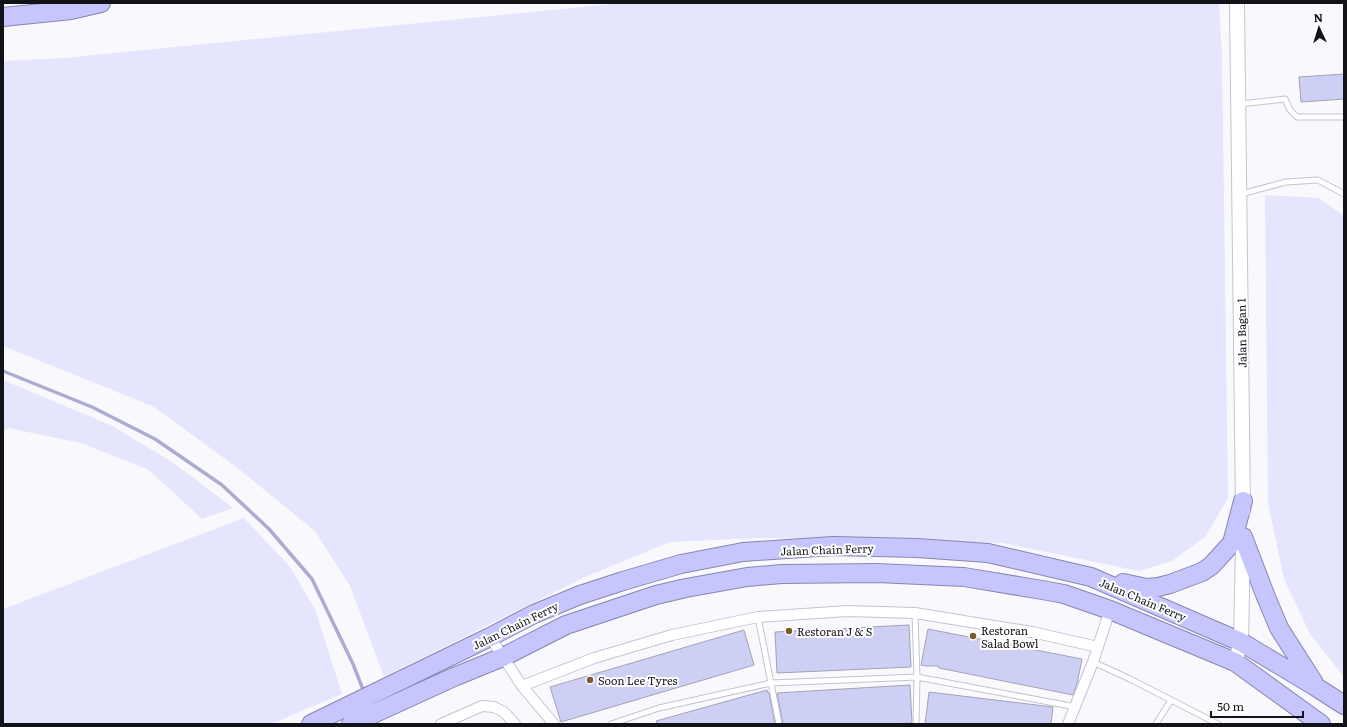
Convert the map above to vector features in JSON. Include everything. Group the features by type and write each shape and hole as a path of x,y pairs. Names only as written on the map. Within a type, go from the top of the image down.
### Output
{"highway":[{"path":"3,17 71,10 101,3"},
{"path":"1091,577 1147,588 1170,584 1202,572 1232,543 1243,501"},
{"path":"1244,537 1279,628 1316,686"},
{"name":"Jalan Chain Ferry","path":"310,724 490,637 534,614 580,595 681,564 743,552 832,546 917,548 988,552 1091,577 1241,642 1316,686 1344,705"},
{"name":"Jalan Chain Ferry","path":"351,724 503,657 566,626 600,613 656,595 747,577 782,574 877,573 964,577 1064,594 1110,610 1235,662 1321,724"}],"street":[{"name":"Jalan Bagan 1","path":"1235,662 1241,642 1244,537 1237,3"},
{"path":"1068,724 1093,662 1110,610"},
{"path":"522,686 594,658 672,635 758,617 848,611 915,613 1032,632 1098,647"},
{"path":"490,637 522,686 554,724"},
{"path":"441,724 482,706 494,707 504,712 514,724"}],"lane":[{"path":"1238,104 1285,100 1290,110 1297,117 1342,117"},
{"path":"1240,194 1286,182 1318,180 1344,194"},
{"path":"915,613 917,677 916,724"},
{"path":"758,617 779,724"},
{"path":"1093,662 1130,679 1218,724"},
{"path":"611,724 659,708 771,683 917,677 1076,707"},
{"path":"1156,724 1171,700"}],"shaded area":[{"path":"623,3 1219,3 1222,55 1228,498 1205,537 1172,561 1139,571 1002,543 758,538 670,542 585,577 384,677 350,586 315,531 235,466 154,407 3,346 3,61 64,58"},
{"path":"1265,195 1319,198 1344,216 1344,677 1310,634 1284,579 1268,503"},
{"path":"3,380 113,426 178,466 233,508 202,519 149,470 81,443 8,428 3,431"},
{"path":"244,518 290,567 315,609 342,694 271,724 3,724 3,609"}],"building":[{"path":"1344,74 1344,99 1301,102 1299,77"},
{"path":"909,625 911,667 777,673 775,632"},
{"path":"928,629 1082,659 1077,684 1073,695 939,668 938,666 921,665"},
{"path":"744,630 754,665 561,722 550,687"},
{"path":"910,685 912,723 783,724 777,693"},
{"path":"767,690 769,693 775,724 657,724 656,721"},
{"path":"929,692 1053,707 1051,724 925,724"}],"waterway":[{"path":"3,371 92,407 155,439 222,485 269,529 312,579 353,664 364,692"}],"place":[{"name":"Restoran J & S","path":"789,631"},
{"name":"Restoran Salad Bowl","path":"973,636"},
{"name":"Soon Lee Tyres","path":"590,680"}]}
